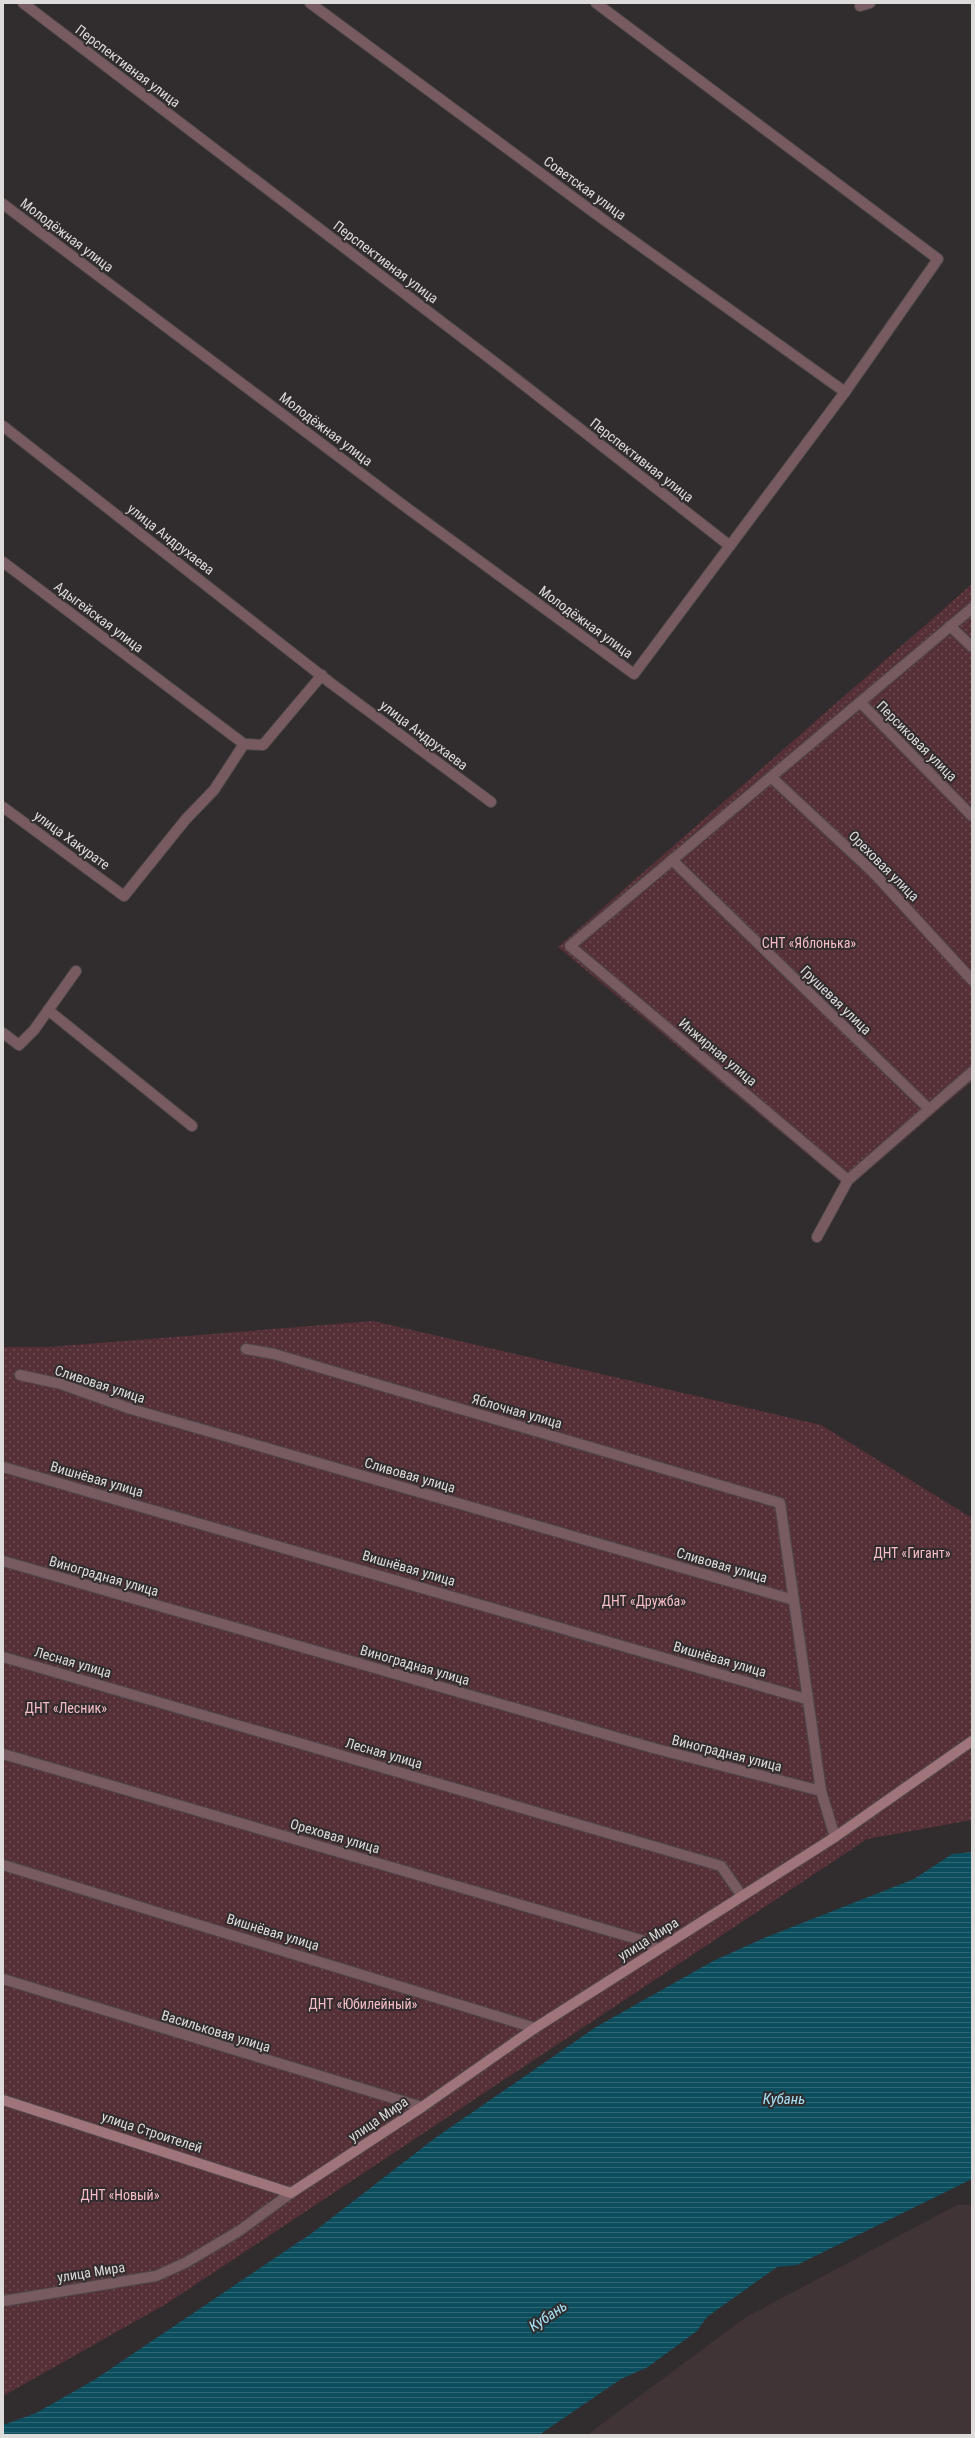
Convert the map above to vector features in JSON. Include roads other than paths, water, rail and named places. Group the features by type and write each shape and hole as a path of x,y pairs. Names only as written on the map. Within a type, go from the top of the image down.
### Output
{"street":[{"name":"Перспективная улица","path":"23,3 501,367 730,546"},
{"name":"Советская улица","path":"310,3 600,217 845,392"},
{"path":"596,3 938,259 845,392 730,546"},
{"path":"860,6 870,3"},
{"name":"Молодёжная улица","path":"3,204 407,508 634,674 730,546"},
{"name":"улица Андрухаева","path":"3,426 322,675 491,802"},
{"name":"Адыгейская улица","path":"3,562 244,744"},
{"path":"672,860 972,608"},
{"path":"950,626 972,647"},
{"path":"244,744 262,745 322,675"},
{"name":"Персиковая улица","path":"860,702 972,816"},
{"name":"улица Хакурате","path":"3,808 124,896 186,819 214,790 244,744"},
{"name":"Ореховая улица","path":"771,777 873,872 972,980"},
{"name":"Инжирная улица","path":"672,860 570,946 848,1180"},
{"name":"Грушевая улица","path":"672,860 928,1109"},
{"path":"3,1033 19,1045 34,1030 76,971"},
{"path":"48,1010 192,1126"},
{"path":"817,1237 848,1180 972,1072"},
{"name":"Яблочная улица","path":"246,1349 274,1354 780,1503 794,1600"},
{"name":"Сливовая улица","path":"20,1375 61,1384 131,1409 794,1600"},
{"name":"Вишнёвая улица","path":"3,1467 806,1699"},
{"name":"Виноградная улица","path":"3,1561 653,1748 821,1791"},
{"path":"794,1600 806,1699 821,1791 835,1837"},
{"name":"Лесная улица","path":"3,1657 721,1866 742,1896"},
{"name":"улица Мира","path":"3,2301 156,2276 192,2259 238,2231 291,2193 422,2107 535,2028 835,1837 972,1741"},
{"name":"Ореховая улица","path":"3,1754 641,1940 658,1949"},
{"name":"Вишнёвая улица","path":"3,1865 535,2028"},
{"name":"Васильковая улица","path":"3,1979 422,2107"},
{"name":"улица Строителей","path":"3,2100 291,2193"}],"water":[{"name":"Кубань","path":"972,1852 972,2179 797,2265 777,2267 707,2317 697,2331 648,2367 621,2379 539,2435 3,2435 3,2425 36,2413 94,2380 312,2233 435,2138 596,2027 713,1961 764,1938 914,1879 952,1854"}],"park label":[{"name":"СНТ «Яблонька»","path":"809,943"},
{"name":"ДНТ «Гигант»","path":"912,1553"},
{"name":"ДНТ «Дружба»","path":"644,1601"},
{"name":"ДНТ «Лесник»","path":"66,1708"},
{"name":"ДНТ «Юбилейный»","path":"363,2004"},
{"name":"ДНТ «Новый»","path":"120,2195"}]}
